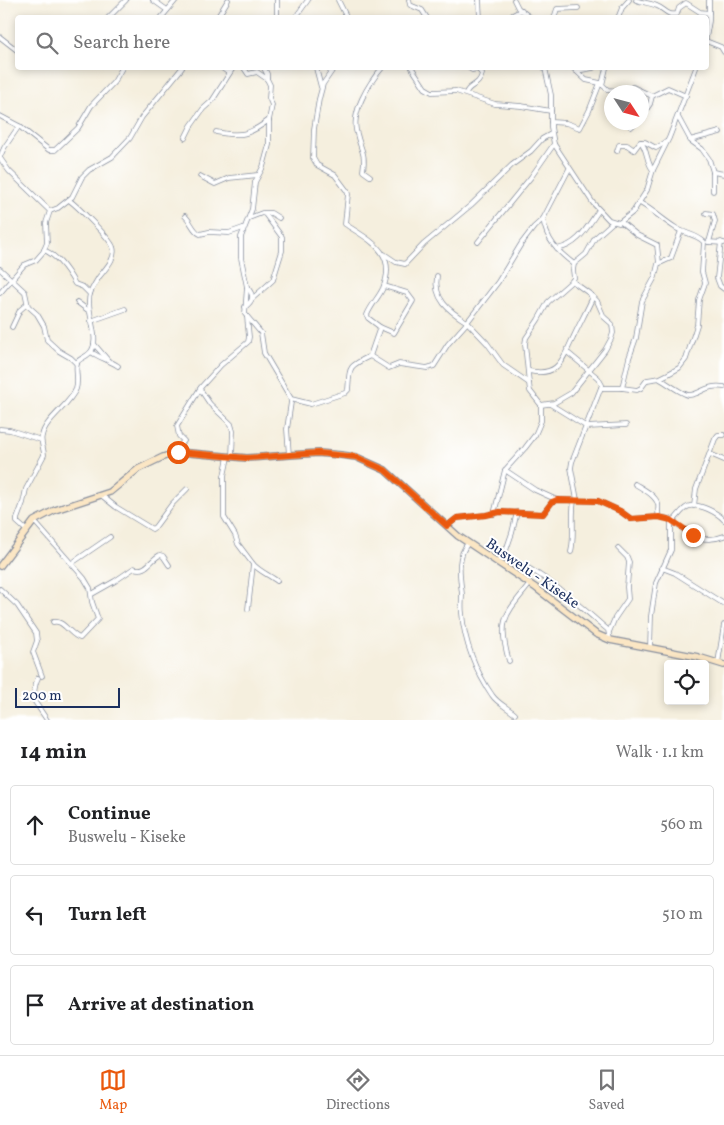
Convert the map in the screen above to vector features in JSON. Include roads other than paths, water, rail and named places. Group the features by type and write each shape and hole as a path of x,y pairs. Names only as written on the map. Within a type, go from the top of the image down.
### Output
{"main road":[{"name":"Buswelu - Kiseke","path":"0,566 34,521 55,510 116,488 138,469 178,452 247,458 318,453 356,457 385,470 447,526 530,584 596,634 610,640 721,664"}],"street":[{"path":"111,15 126,0"},
{"path":"153,0 167,10"},
{"path":"163,15 176,0"},
{"path":"219,15 228,0"},
{"path":"276,0 277,15"},
{"path":"297,15 308,0"},
{"path":"338,0 345,15"},
{"path":"409,0 410,5 422,10 425,15"},
{"path":"479,0 480,15"},
{"path":"514,0 528,15"},
{"path":"619,15 629,0"},
{"path":"636,0 657,6 673,15 686,3 700,12 709,13 709,0"},
{"path":"555,15 557,9 578,8"},
{"path":"513,15 522,10"},
{"path":"0,36 15,48"},
{"path":"709,43 721,47 724,52"},
{"path":"0,116 19,126 49,150 55,150 78,128 92,106 114,82 121,70"},
{"path":"50,210 58,208 69,200 82,177 89,170 112,157 130,138 142,117 180,70"},
{"path":"225,70 229,73"},
{"path":"185,138 190,126 212,101 231,70"},
{"path":"245,70 248,74 257,72 267,79"},
{"path":"253,298 243,272 240,249 243,228 252,209 255,182 263,167 269,145 268,126 272,105 269,98 270,85 265,70"},
{"path":"317,70 322,88"},
{"path":"333,70 322,88 314,129 313,158 317,165 335,175 347,191 345,224 366,236 382,253 396,262 405,264 409,261 424,244 471,205 542,139 551,134"},
{"path":"370,176 363,171 365,158 357,134 356,123 366,89 380,70"},
{"path":"413,70 425,88 429,90 438,92 456,91 495,104 551,111"},
{"path":"466,94 468,89 480,81 482,74 479,70"},
{"path":"545,70 551,95 551,134 554,144 588,197 613,222 621,222 640,203 678,117 695,70"},
{"path":"575,70 586,80 604,87"},
{"path":"551,122 566,123 580,128 601,84 605,70"},
{"path":"319,79 326,80"},
{"path":"649,95 652,96 668,88 686,96"},
{"path":"649,106 652,96"},
{"path":"678,117 690,140 706,154 713,172 713,191"},
{"path":"216,132 232,136 244,135 269,120"},
{"path":"263,124 268,126"},
{"path":"19,126 4,148 0,158 8,171 50,210"},
{"path":"690,140 720,132"},
{"path":"642,142 656,148 668,141"},
{"path":"617,151 617,146 624,144 636,150 642,142"},
{"path":"642,142 647,151 648,164 653,170"},
{"path":"478,242 531,177 554,144"},
{"path":"370,356 389,368 399,364 431,368 434,366 448,344 498,282 521,244 543,219 569,169"},
{"path":"713,172 724,174"},
{"path":"200,176 215,184 229,178 258,175"},
{"path":"69,200 99,229 113,247 113,258 90,294 89,311 94,344 91,352 81,358 76,364"},
{"path":"640,203 682,231 696,236 704,242 722,242 717,278 720,286 724,289"},
{"path":"0,293 24,265 36,260 44,250 46,223 50,210"},
{"path":"557,249 566,247 577,240 599,210"},
{"path":"248,218 264,213 271,213 279,218"},
{"path":"245,307 272,280 282,251 282,237 264,213"},
{"path":"706,213 713,214 715,218 709,242"},
{"path":"185,216 190,220 195,232 200,234 209,232 229,233 243,228"},
{"path":"543,219 547,236 557,249 574,264"},
{"path":"494,514 505,470 536,435 541,421 541,405 530,391 526,338 548,302 574,278 574,264 586,254 595,238 613,222"},
{"path":"621,222 637,236 656,245 659,263 655,277 642,301 636,338 622,388"},
{"path":"659,263 670,260 682,231"},
{"path":"601,388 637,390 647,380 660,378 679,368 686,359 696,326 698,307 705,283 702,272 704,242"},
{"path":"44,250 66,270 74,284 83,287 90,294"},
{"path":"382,253 386,265 384,286 367,315 368,318 380,327 394,334 413,301 407,293 384,286"},
{"path":"0,269 25,292 27,304 39,317 45,329 46,340 59,351 72,358 76,364 76,390 66,406 46,427 41,440 44,455 26,489 17,519 18,524 26,530"},
{"path":"437,276 437,292 440,300 448,309 467,322 487,343 503,365 529,383"},
{"path":"541,405 550,404 571,393 605,350 613,333 612,324 604,317 597,301 572,281"},
{"path":"178,452 177,448 184,441 179,436 177,426 200,389 221,365 248,342 245,307 248,287"},
{"path":"529,371 541,373 553,369 560,364 583,319 592,296"},
{"path":"77,302 89,311"},
{"path":"12,327 20,310 27,304"},
{"path":"91,321 125,309"},
{"path":"247,317 261,333 264,352 291,399 287,429 289,455"},
{"path":"291,399 311,404 345,393 348,390 348,377 352,367 370,356 380,327"},
{"path":"94,344 107,359"},
{"path":"91,352 118,366"},
{"path":"567,352 601,381 601,388 571,468 576,500 572,512 571,552"},
{"path":"660,378 686,395 693,394 709,386 724,386"},
{"path":"200,389 210,404 231,424 233,431 230,457 224,476 224,517 238,544 253,564 277,581"},
{"path":"550,404 587,427 626,425"},
{"path":"0,429 10,430 41,440"},
{"path":"694,506 696,489 717,436 724,436"},
{"path":"710,454 724,460"},
{"path":"505,470 536,490 557,500"},
{"path":"635,484 646,491 658,504 659,517"},
{"path":"101,495 116,507 152,529 156,527 172,504 187,489"},
{"path":"447,526 457,518 500,512 543,514 552,502 557,500 595,500 605,503 631,519 659,517 671,520 686,531 705,540 724,536"},
{"path":"671,520 676,518 688,506 694,506 712,511 724,520"},
{"path":"496,562 503,558 517,512"},
{"path":"650,648 651,616 656,583 671,550 671,520"},
{"path":"34,521 84,578 92,594 92,602 98,619 80,638 76,637 60,622 52,622"},
{"path":"72,563 110,537"},
{"path":"468,542 461,552 459,563 461,612 467,639 478,670 493,698 515,714"},
{"path":"610,640 609,632 615,618 628,599 629,562 627,557 618,548"},
{"path":"92,594 115,582 134,568 143,569 160,555 163,556 169,565"},
{"path":"503,558 521,564 553,583 609,632"},
{"path":"248,609 253,564"},
{"path":"662,568 675,573 724,602"},
{"path":"509,661 503,622 511,607 530,584"},
{"path":"0,589 17,605 36,633 37,640 33,652 40,677 34,685 33,699 47,720"},
{"path":"721,664 724,625"}]}
